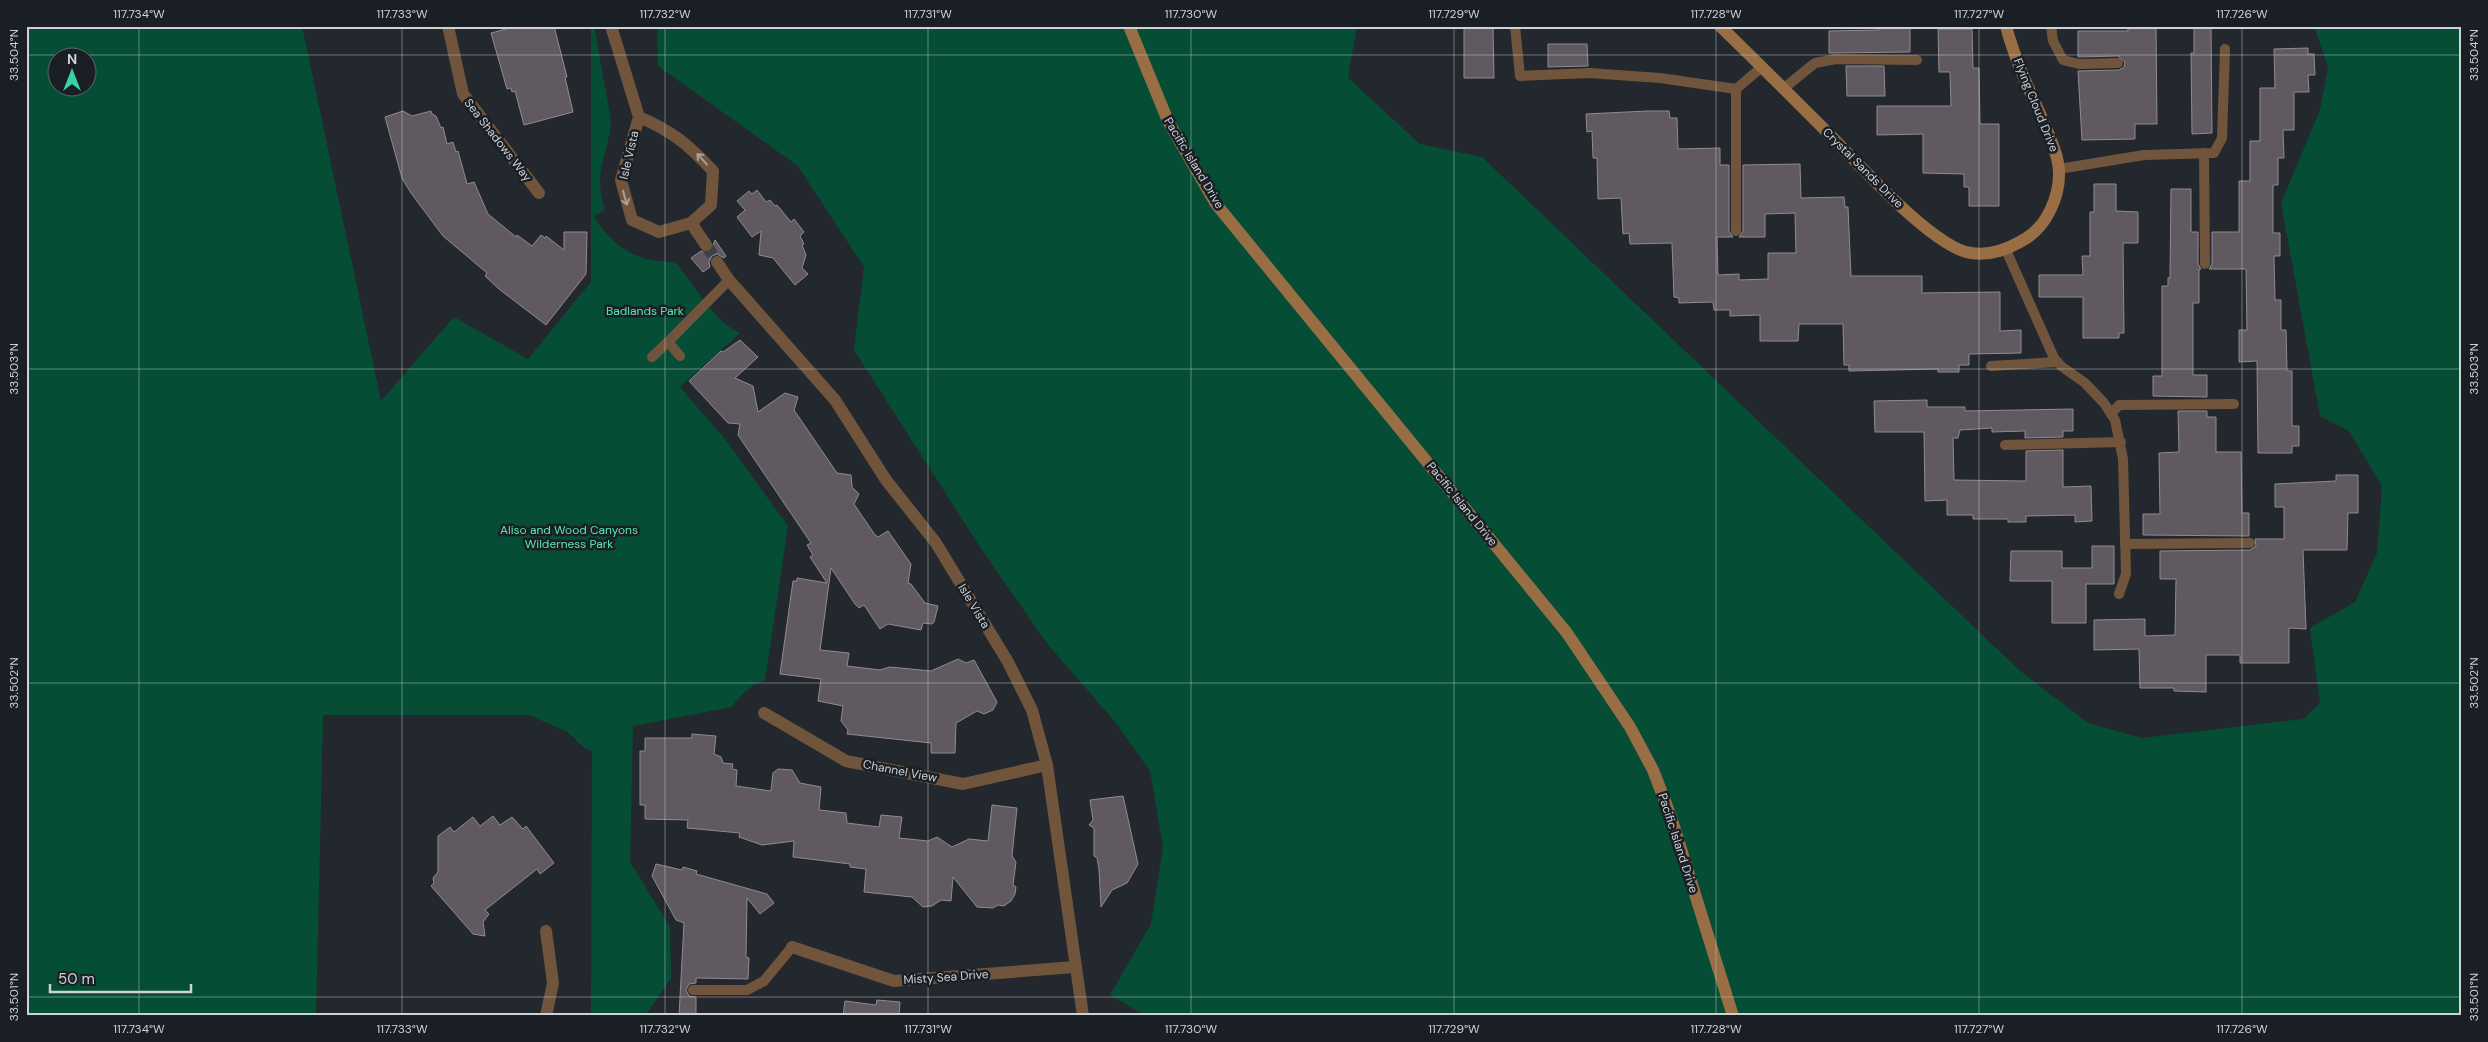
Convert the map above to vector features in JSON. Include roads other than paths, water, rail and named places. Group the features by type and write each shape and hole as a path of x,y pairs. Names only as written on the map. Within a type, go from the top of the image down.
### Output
{"main road":[{"name":"Pacific Island Drive","path":"1129,26 1168,121 1216,204 1567,633 1630,727 1652,770 1671,818 1733,1016"},
{"name":"Crystal Sands Drive","path":"1720,26 1908,212 1949,244 1970,253 1991,253 2006,250 2029,237"},
{"name":"Flying Cloud Drive","path":"2009,28 2053,146 2059,170 2058,190 2048,216 2029,237"}],"street":[{"name":"Sea Shadows Way","path":"448,26 463,94 540,193"},
{"name":"Isle Vista","path":"610,26 638,117 621,180 632,220 659,232 691,223 711,205 713,171 691,146 666,128 638,117"},
{"path":"691,223 706,245"},
{"name":"Isle Vista","path":"717,262 729,280 835,400 886,480 936,543 1008,662 1028,702 1047,765 1083,1016"},
{"name":"Channel View","path":"764,713 846,761 963,784 1047,765"},
{"path":"546,931 553,983 546,1016"},
{"name":"Misty Sea Drive","path":"792,947 894,981 1076,966"}],"lane":[{"path":"1515,26 1520,76 1589,73 1660,78 1736,90"},
{"path":"2051,26 2053,41 2063,60 2079,64 2118,63"},
{"path":"2059,170 2144,155 2214,153 2222,138 2225,49"},
{"path":"1784,88 1814,63 1836,59 1917,60"},
{"path":"1736,231 1736,90 1762,67"},
{"path":"2204,153 2205,264"},
{"path":"2006,250 2042,334 2057,362 2085,383 2104,403 2111,414 2121,442 2126,574 2119,594"},
{"path":"652,358 729,280"},
{"path":"668,342 680,356"},
{"path":"1991,366 2057,362"},
{"path":"2111,414 2120,405 2234,404"},
{"path":"2005,445 2121,442"},
{"path":"2125,544 2250,543"},
{"path":"693,990 747,990 764,981 792,947"}],"tunnel":[{"path":"706,245 717,262"}],"park label":[{"name":"Badlands Park","path":"645,311"},
{"name":"Aliso and Wood Canyons Wilderness Park","path":"569,537"}]}
